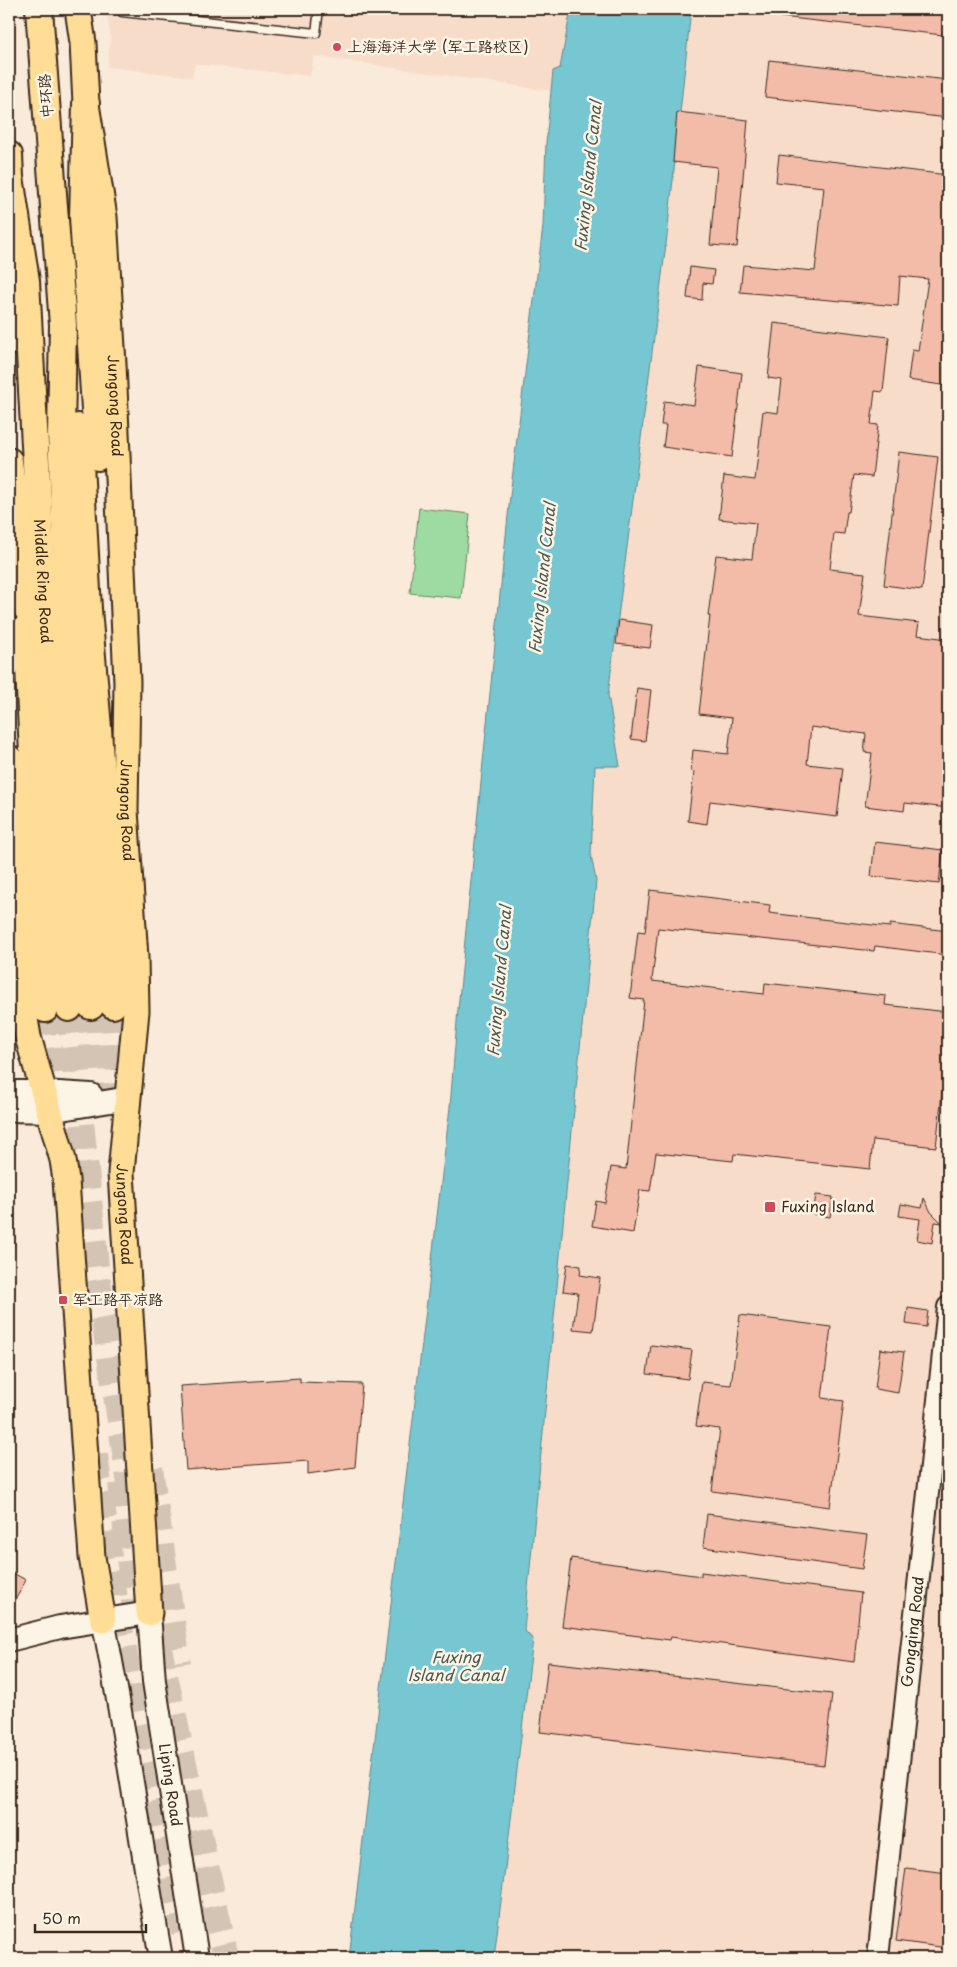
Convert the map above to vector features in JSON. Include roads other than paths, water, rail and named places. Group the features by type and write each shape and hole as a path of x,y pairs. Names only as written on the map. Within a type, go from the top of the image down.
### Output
{"highway":[{"name":"中环路","path":"39,9 52,183"},
{"path":"86,104 83,217 100,498 101,611 98,728"},
{"name":"Middle Ring Road","path":"9,166 26,281 44,609 79,1007"},
{"path":"9,166 9,240"},
{"name":"Middle Ring Road","path":"52,183 63,325 61,433 69,611 79,1007"},
{"path":"9,297 27,609"},
{"path":"63,325 79,434 88,609 108,876 79,1007"},
{"path":"9,461 79,1007"}],"main road":[{"name":"Jungong Road","path":"78,9 83,43 86,104 104,217 128,682 125,810 135,958 136,1011 121,1173 150,1612"},
{"path":"9,758 25,1019 28,1037 66,1180 92,1557 117,1688 137,1820 162,1958"},
{"path":"9,1092 46,1101"},
{"path":"9,1110 46,1101 129,1098"},
{"path":"9,1640 60,1627 150,1612"},
{"name":"Liping Road","path":"150,1612 154,1681 197,1958"}],"street":[{"name":"Gongqing Road","path":"878,1958 948,1307"}],"lane":[{"path":"122,12 316,33 319,9"}],"water":[{"name":"Fuxing Island Canal","path":"571,9 691,9 667,236 608,695 620,766 595,766 591,855 596,881 524,1630 533,1639 494,1958 349,1958 450,1107 458,1009 510,496 543,226 546,142 553,71 560,68"}],"tunnel":[{"path":"113,1005 120,1110"},
{"path":"91,1006 98,1120"},
{"path":"69,1008 97,1275 133,1503"},
{"path":"45,1009 56,1110"},
{"path":"95,1455 117,1614 146,1764 184,1932"},
{"path":"150,1468 178,1664"},
{"path":"121,1483 137,1628"},
{"path":"157,1639 226,1958"}],"place":[{"name":"上海海洋大学 (军工路校区)","path":"337,47"},
{"name":"Fuxing Island","path":"770,1207"},
{"name":"军工路平凉路","path":"63,1300"}]}
